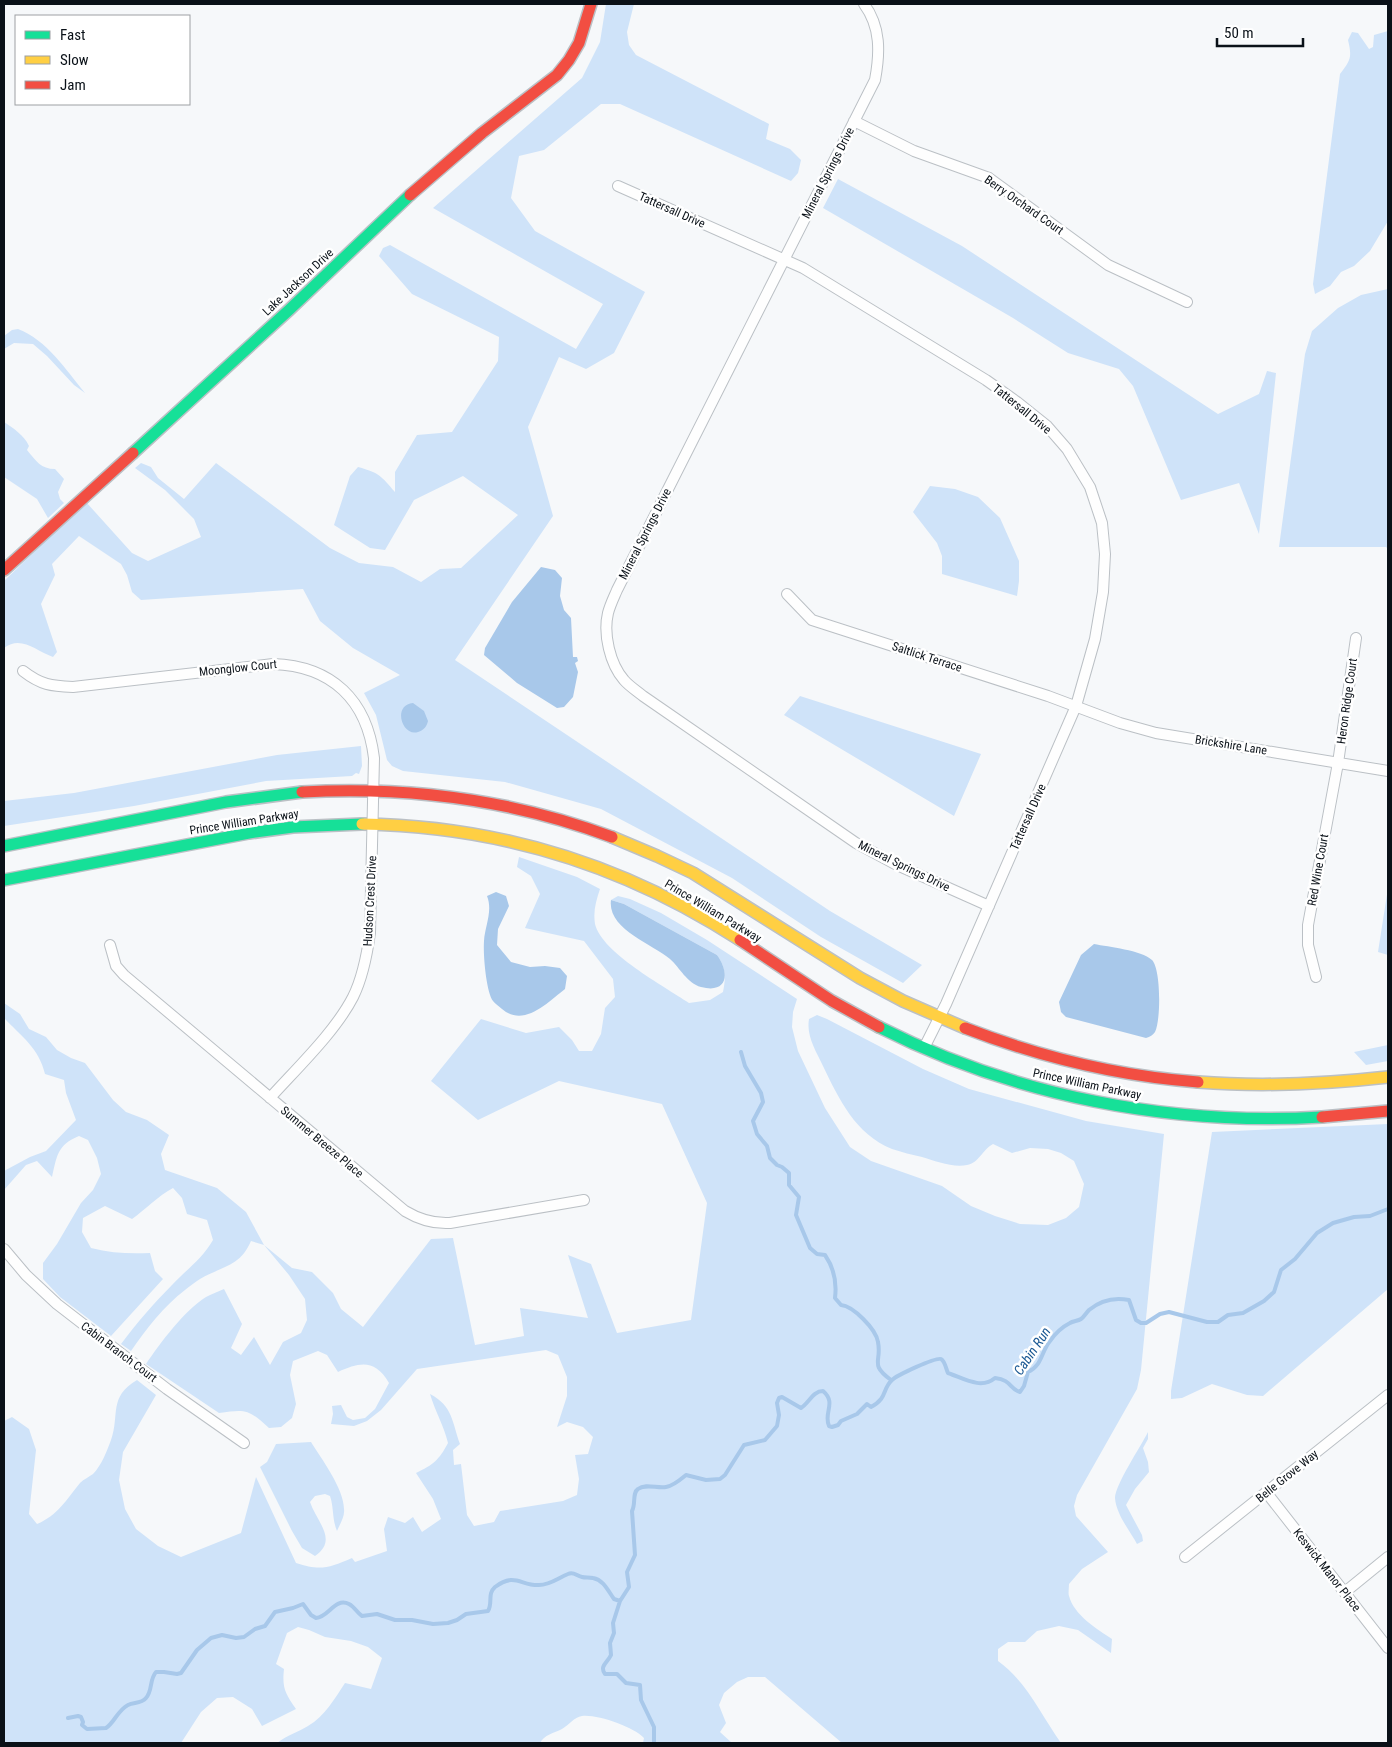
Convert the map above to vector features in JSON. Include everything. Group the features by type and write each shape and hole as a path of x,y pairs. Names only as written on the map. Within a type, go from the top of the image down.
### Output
{"main road":[{"name":"Lake Jackson Drive","path":"4,570 289,310 412,193 482,133 557,75 579,43 591,4"},
{"name":"Prince William Parkway","path":"4,846 207,806 287,794 374,790 418,792 501,804 551,817 624,841 694,874 754,910 823,957 864,981 939,1017 1002,1042 1082,1064 1159,1078 1188,1081 1256,1085 1344,1082 1388,1077"},
{"name":"Prince William Parkway","path":"4,880 263,831 317,826 373,824 442,829 509,840 550,851 622,877 659,894 695,913 855,1015 924,1048 1011,1081 1095,1102 1158,1112 1256,1119 1332,1117 1388,1111"}],"street":[{"name":"Mineral Springs Drive","path":"864,4 870,11 877,30 879,58 875,80 617,590 608,613 606,632 616,668 625,681 643,696 856,843 897,865 989,906"},
{"name":"Berry Orchard Court","path":"854,121 914,151 989,178 1108,265 1187,302"},
{"name":"Tattersall Drive","path":"618,186 803,268 986,380 1047,426 1067,449 1090,487 1102,523 1105,554 1103,592 1095,638 1076,706 989,906 924,1048"},
{"name":"Saltlick Terrace","path":"787,594 812,620 1076,706"},
{"name":"Heron Ridge Court","path":"1338,763 1356,638"},
{"name":"Moonglow Court","path":"23,671 34,680 43,684 73,687 273,664 290,664 306,668 335,682 357,706 367,725 372,741 374,790"},
{"name":"Brickshire Lane","path":"1076,706 1156,733 1388,771"},
{"name":"Red Wine Court","path":"1316,977 1308,945 1308,925 1338,763"},
{"name":"Hudson Crest Drive","path":"270,1098 340,1018 353,997 361,978 370,933 374,790"},
{"name":"Summer Breeze Place","path":"110,945 116,966 124,976 405,1211 424,1220 439,1224 584,1200"},
{"name":"Cabin Branch Court","path":"4,1249 26,1274 57,1304 167,1389 244,1443"},
{"name":"Belle Grove Way","path":"1185,1557 1388,1395"},
{"name":"Keswick Manor Place","path":"1266,1492 1388,1648"},
{"path":"1344,1592 1388,1557"}],"shaded area":[{"path":"606,4 634,4 627,32 629,45 636,55 769,124 766,139 790,149 801,160 798,173 791,181 620,104 601,104 544,150 519,156 511,198 535,231 645,292 614,353 586,369 559,357 528,427 553,516 455,660 830,911 922,965 903,983 821,937 732,878 601,809 505,782 403,771 392,766 387,760 376,715 364,693 400,675 353,648 320,621 303,589 141,600 132,592 127,575 121,564 79,536 52,564 55,575 41,604 57,652 53,657 28,645 16,643 4,648 4,581 86,502 132,553 148,561 201,537 194,519 165,490 135,468 141,463 151,467 158,478 184,499 216,463 330,548 359,563 393,567 421,582 440,569 461,568 518,515 463,476 414,500 385,550 370,548 334,525 350,476 358,467 380,476 395,492 395,472 417,435 452,432 498,361 499,337 412,294 379,256 383,248 390,245 576,349 603,304 433,208 582,78 600,42"},
{"path":"1388,31 1388,221 1370,251 1354,266 1341,272 1330,286 1315,294 1313,284 1340,74 1350,55 1348,40 1352,32 1358,33 1369,49 1373,47 1374,35"},
{"path":"838,179 962,246 1218,414 1259,394 1267,371 1276,373 1259,534 1239,483 1181,500 1133,386 1119,369 1068,353 1013,318 823,208"},
{"path":"1388,289 1388,549 1386,547 1279,547 1305,354 1312,331 1338,308 1361,295"},
{"path":"18,329 38,340 47,348 85,393 74,385 33,344 14,343 4,349 4,336 12,330"},
{"path":"4,422 24,438 29,446 27,450 36,461 46,468 55,469 64,479 58,492 60,499 64,503 48,518 37,499 4,477"},
{"path":"930,486 955,489 978,497 1000,518 1019,561 1017,596 942,574 942,556 937,543 913,512"},
{"path":"541,567 555,570 562,578 560,596 564,610 571,618 573,657 577,657 578,661 575,663 578,672 573,697 564,707 557,708 517,683 484,655 485,648 512,602"},
{"path":"800,696 981,754 954,816 784,715"},
{"path":"413,703 424,711 428,721 425,728 418,732 408,730 402,720 401,714 403,709"},
{"path":"361,746 362,766 359,774 356,773 352,776 266,781 134,806 4,826 4,801 74,793 277,755"},
{"path":"519,857 577,877 600,889 594,915 595,924 600,935 609,946 635,968 689,1003 710,1000 723,992 724,973 717,955 624,904 611,900 618,896 630,899 661,913 707,940 797,999 793,1012 792,1027 798,1051 825,1108 850,1147 871,1161 942,1186 971,1206 1020,1224 1048,1225 1066,1218 1079,1207 1084,1184 1074,1161 1061,1153 1048,1149 1030,1148 1012,1153 993,1144 975,1162 956,1166 892,1149 879,1142 858,1125 842,1103 812,1043 808,1025 809,1019 817,1015 827,1019 923,1069 969,1089 1086,1121 1164,1134 1141,1370 1137,1389 1077,1495 1074,1506 1076,1516 1108,1552 1082,1569 1069,1584 1069,1596 1081,1615 1112,1639 1111,1653 1078,1630 1059,1626 1037,1631 1025,1642 1008,1642 998,1649 998,1661 1008,1669 1033,1699 1061,1743 842,1743 765,1677 748,1677 737,1682 724,1693 719,1705 726,1723 720,1732 732,1743 643,1743 644,1738 624,1726 606,1719 582,1716 547,1736 540,1743 277,1743 320,1717 345,1683 371,1689 382,1658 368,1647 351,1641 325,1637 298,1627 287,1633 276,1664 284,1669 283,1681 285,1690 296,1709 262,1726 252,1709 233,1697 217,1698 201,1712 181,1743 4,1743 4,1421 12,1417 29,1429 36,1450 29,1514 37,1524 56,1512 80,1483 99,1467 114,1431 118,1400 128,1386 137,1380 156,1395 123,1452 119,1480 125,1509 136,1529 158,1546 181,1557 241,1533 256,1477 296,1563 318,1568 337,1564 352,1558 355,1562 387,1551 384,1529 388,1517 405,1523 413,1517 422,1532 441,1519 433,1499 416,1473 435,1461 442,1454 448,1443 430,1394 443,1404 451,1415 460,1444 453,1450 454,1465 461,1464 467,1515 474,1526 494,1522 500,1511 563,1501 577,1495 579,1479 575,1455 588,1454 593,1437 583,1427 567,1422 557,1427 567,1396 567,1377 558,1355 546,1350 417,1369 381,1410 367,1421 354,1426 331,1424 332,1406 341,1405 347,1417 353,1420 365,1418 375,1409 389,1383 384,1375 373,1366 353,1366 338,1372 327,1355 318,1351 293,1361 290,1375 296,1404 292,1418 281,1427 269,1428 256,1417 246,1412 219,1413 146,1364 189,1310 206,1297 224,1289 242,1324 231,1348 241,1355 254,1337 270,1365 283,1342 301,1333 307,1320 305,1299 289,1275 264,1245 292,1268 312,1272 333,1293 341,1309 363,1327 431,1239 453,1238 475,1345 524,1336 520,1308 588,1318 568,1255 591,1264 617,1333 691,1320 707,1203 662,1104 559,1081 478,1120 431,1081 481,1019 526,1033 559,1027 572,1040 579,1051 592,1051 601,1034 605,1008 615,997 613,979 584,941 525,928 540,894 531,876 517,867"},
{"path":"1388,888 1388,955 1378,952"},
{"path":"496,892 506,896 509,906 498,929 497,945 511,962 530,967 560,968 567,976 565,989 535,1011 519,1016 510,1014 502,1009 493,1001 488,989 484,947 489,913 487,896"},
{"path":"611,900 624,904 717,955 725,975 721,985 710,988 701,987 692,982 670,959 632,935 623,927 616,919 612,910"},
{"path":"1094,944 1133,951 1152,960 1157,973 1159,1006 1157,1026 1151,1036 1146,1038 1066,1017 1061,1012 1059,1002 1081,955"},
{"path":"4,1003 20,1014 29,1029 46,1037 57,1050 85,1063 113,1100 126,1112 147,1120 169,1135 161,1154 165,1170 217,1188 246,1212 264,1245 251,1241 247,1250 236,1261 200,1279 177,1296 149,1326 131,1351 121,1344 152,1306 199,1258 213,1240 207,1220 187,1214 182,1198 173,1188 132,1219 105,1206 83,1218 82,1232 91,1248 120,1253 150,1253 155,1271 163,1279 111,1336 60,1297 43,1279 43,1263 57,1244 81,1203 93,1190 101,1174 97,1158 88,1140 79,1136 62,1147 57,1157 52,1177 37,1161 26,1165 4,1190 4,1171 46,1151 76,1120 66,1093 64,1080 45,1074 34,1050 4,1018"},
{"path":"1388,1045 1388,1061 1366,1065 1354,1052"},
{"path":"1388,1124 1388,1289 1263,1396 1247,1395 1212,1384 1182,1398 1171,1399 1212,1132"},
{"path":"1148,1432 1148,1439 1143,1448 1149,1472 1135,1489 1126,1505 1142,1535 1143,1541 1137,1544 1121,1516 1115,1498 1119,1484"},
{"path":"311,1442 336,1483 343,1501 344,1512 337,1531 330,1496 325,1494 315,1496 310,1502 326,1537 322,1550 315,1556 302,1548 260,1467 267,1462 276,1444"}],"waterway":[{"path":"741,1052 745,1066 761,1093 763,1102 753,1121 757,1134 767,1146 770,1158 789,1173 789,1185 799,1197 796,1215 810,1248 817,1254 825,1255 831,1265 836,1286 835,1298 841,1305 852,1309 869,1325 878,1342 878,1366 884,1375 891,1380"},
{"name":"Cabin Run","path":"654,1743 654,1727 641,1700 640,1685 626,1683 617,1674 605,1674 603,1671 611,1655 610,1643 614,1633 613,1623 620,1601 629,1587 627,1572 635,1555 632,1511 635,1493 638,1489 645,1486 669,1486 686,1475 706,1480 720,1479 725,1475 744,1445 765,1440 777,1426 779,1415 777,1403 779,1398 782,1397 801,1408 816,1393 823,1391 829,1400 828,1421 829,1426 832,1427 857,1414 867,1404 871,1407 876,1404 889,1383 895,1378 925,1363 938,1359 942,1360 948,1373 978,1383 984,1383 995,1378 1001,1379 1020,1392 1028,1372 1039,1362 1047,1345 1056,1333 1071,1322 1081,1319 1098,1304 1108,1300 1129,1300 1136,1320 1141,1323 1146,1323 1160,1314 1169,1312 1207,1322 1218,1322 1228,1315 1243,1313 1264,1301 1274,1292 1281,1270 1295,1259 1317,1233 1333,1223 1354,1217 1370,1216 1388,1209"},
{"path":"68,1718 81,1717 82,1725 87,1729 106,1728 125,1707 146,1698 150,1692 152,1678 156,1672 181,1673 197,1650 211,1638 222,1635 236,1638 244,1637 255,1629 265,1626 275,1612 303,1604 311,1615 316,1618 321,1617 336,1605 344,1603 351,1605 362,1616 377,1614 395,1620 412,1620 433,1624 448,1623 466,1614 488,1611 493,1590 508,1580 543,1585 570,1573 597,1579 605,1586 614,1599 620,1601"}],"traffic: fast":[{"path":"133,453 289,310 410,195"},
{"path":"4,846 226,802 302,792"},
{"path":"4,880 249,833 293,827 362,824"},
{"path":"879,1027 931,1051 984,1071 1039,1088 1094,1101 1151,1111 1208,1116 1265,1119 1322,1117"}],"traffic: slow":[{"path":"362,824 413,826 463,832 559,855 606,871 652,891 740,940"},
{"path":"612,837 693,873 860,978 903,1001 965,1028"},
{"path":"1198,1082 1293,1084 1388,1077"}],"traffic: jam":[{"path":"410,195 482,133 557,75 579,43 591,4"},
{"path":"4,570 133,453"},
{"path":"302,792 381,791 460,798 537,814 575,824 612,837"},
{"path":"740,940 832,1001 879,1027"},
{"path":"965,1028 1022,1048 1080,1064 1139,1075 1198,1082"},
{"path":"1322,1117 1388,1111"}]}
